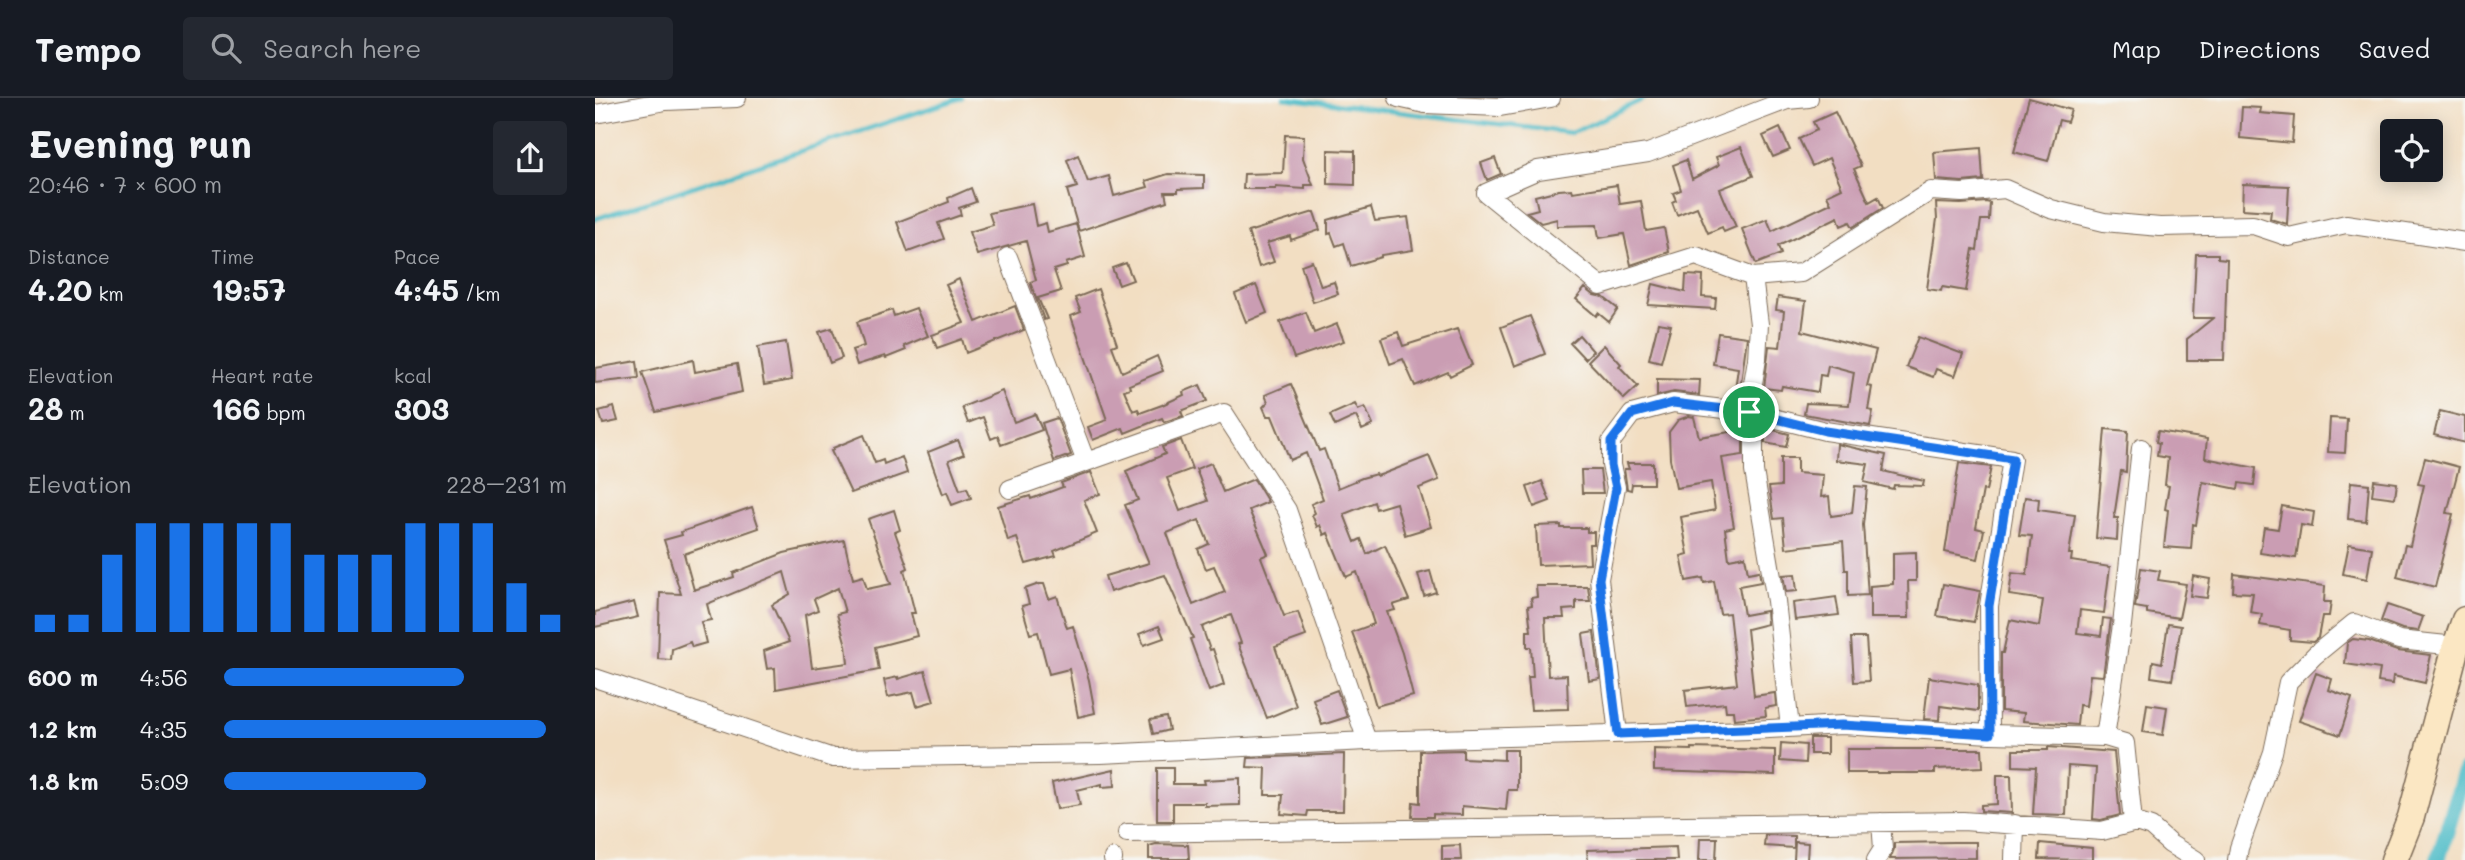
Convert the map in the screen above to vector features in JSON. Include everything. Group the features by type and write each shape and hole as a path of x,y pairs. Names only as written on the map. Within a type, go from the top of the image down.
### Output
{"street":[{"path":"595,114 666,101 737,98"},
{"path":"1398,98 1425,104 1500,107 1551,98"},
{"path":"1809,98 1787,100 1649,153 1538,170 1486,193 1601,286 1696,256 1753,276 1801,273 1931,191 1962,193 2004,188 2051,209 2104,222 2159,227 2253,225 2289,237 2346,224 2465,242"},
{"path":"1009,257 1086,463"},
{"path":"1753,276 1759,324 1746,426 1754,426 1754,471 1776,601 1790,728"},
{"path":"1618,734 1599,579 1616,488 1611,465 1611,442 1632,414 1673,403 1749,412 1825,431 2013,459 1989,606 1990,734"},
{"path":"1010,489 1224,413 1287,510 1367,741"},
{"path":"2105,737 2122,625 2141,448"},
{"path":"2394,860 2411,817 2465,620"},
{"path":"2238,860 2239,848 2273,752 2288,682 2315,655 2354,623 2399,639 2456,646"},
{"path":"595,678 833,758 1101,754 1367,741 1842,725 1990,734 2105,737 2126,743 2133,822"},
{"path":"1127,833 1963,821 2102,831 2133,822 2151,827 2169,844 2196,860"},
{"path":"1876,860 1883,849 1881,822"},
{"path":"2014,860 2015,824"}],"building":[{"path":"2029,98 2071,110 2067,122 2059,120 2048,161 2014,152"},
{"path":"2242,107 2261,108 2260,113 2294,116 2292,143 2240,138"},
{"path":"1835,112 1861,166 1854,169 1869,202 1878,197 1883,208 1853,227 1850,222 1841,226 1838,217 1778,246 1781,254 1756,264 1742,229 1767,219 1772,231 1831,203 1827,195 1842,188 1829,158 1812,166 1799,139 1817,130 1813,122"},
{"path":"1780,128 1790,150 1773,157 1763,136"},
{"path":"1285,135 1304,136 1303,158 1313,185 1305,185 1305,189 1243,189 1244,174 1283,173"},
{"path":"1741,147 1753,176 1720,189 1736,227 1724,232 1722,227 1708,233 1697,207 1677,215 1672,202 1676,200 1673,193 1681,190 1673,165 1686,160 1692,179 1719,165 1716,157"},
{"path":"1981,148 1983,180 1936,180 1934,152"},
{"path":"1328,150 1355,151 1355,185 1328,184"},
{"path":"1078,155 1088,182 1109,176 1114,196 1148,187 1146,181 1168,174 1204,175 1204,188 1165,192 1167,201 1079,231 1067,190 1077,187 1067,160"},
{"path":"1495,158 1501,174 1487,180 1481,163"},
{"path":"2243,184 2289,186 2287,224 2270,219 2271,211 2242,209"},
{"path":"1617,185 1620,204 1641,201 1646,231 1664,228 1669,252 1631,265 1624,234 1599,238 1597,225 1557,226 1557,219 1541,223 1527,212 1538,209 1535,196 1559,190 1572,189 1573,192"},
{"path":"971,188 976,202 959,208 961,215 938,223 944,239 908,252 897,222 949,202 948,198"},
{"path":"1936,203 1990,203 1989,220 1981,220 1977,250 1973,249 1966,291 1942,287 1941,291 1927,289 1937,219"},
{"path":"1032,204 1036,226 1046,223 1048,232 1076,224 1085,257 1054,270 1061,291 1038,298 1047,319 1044,320 1030,282 1036,280 1026,241 977,255 969,232 993,225 989,213"},
{"path":"1371,207 1375,221 1408,217 1413,250 1381,255 1351,266 1344,243 1336,246 1331,233 1328,234 1328,220"},
{"path":"1314,212 1320,230 1291,240 1290,236 1267,243 1274,262 1259,267 1248,232"},
{"path":"2196,254 2218,254 2218,258 2227,259 2224,360 2187,360 2187,339 2213,318 2193,318"},
{"path":"1312,261 1321,286 1334,282 1338,294 1313,302 1301,265"},
{"path":"1126,263 1133,280 1119,285 1112,268"},
{"path":"1686,275 1703,276 1702,297 1716,298 1715,309 1648,305 1653,284 1685,292"},
{"path":"959,279 976,322 1015,306 1024,330 966,353 962,339 937,348 932,335 964,323 946,285"},
{"path":"1256,285 1267,313 1246,322 1235,294"},
{"path":"1585,288 1618,309 1609,322 1598,313 1596,316 1576,299"},
{"path":"1098,289 1117,344 1112,346 1122,372 1157,356 1163,371 1129,385 1130,388 1124,390 1133,411 1138,409 1140,413 1162,405 1200,385 1207,401 1181,411 1183,416 1164,422 1162,418 1125,433 1123,428 1093,440 1088,427 1107,420 1071,316 1081,312 1075,298"},
{"path":"1778,297 1806,301 1802,331 1876,350 1867,386 1872,387 1868,410 1873,411 1870,426 1804,414 1806,403 1849,405 1854,372 1828,365 1826,376 1820,375 1818,392 1782,386 1781,390 1764,388 1769,346 1780,347 1784,311 1776,310"},
{"path":"916,308 928,336 904,346 906,350 857,365 852,350 864,346 857,322 892,310 894,316"},
{"path":"1306,312 1314,333 1337,324 1344,341 1294,358 1280,322"},
{"path":"1530,316 1545,354 1515,366 1501,327"},
{"path":"1658,323 1671,325 1661,362 1649,359"},
{"path":"832,328 842,358 830,363 819,332"},
{"path":"1457,329 1472,365 1450,376 1448,372 1415,386 1403,359 1390,364 1381,338 1398,332 1403,346"},
{"path":"1718,333 1747,337 1740,390 1735,389 1738,368 1713,364"},
{"path":"1579,335 1593,351 1585,359 1570,343"},
{"path":"1918,337 1963,354 1955,376 1936,369 1933,377 1906,367"},
{"path":"786,342 792,380 764,385 758,347"},
{"path":"1604,345 1638,386 1624,399 1588,361"},
{"path":"693,360 695,372 737,364 742,392 656,412 642,372"},
{"path":"637,361 639,378 595,383 595,368"},
{"path":"1657,379 1700,380 1699,395 1674,392 1657,396"},
{"path":"1291,384 1319,451 1324,449 1338,488 1429,456 1439,480 1419,488 1431,527 1405,535 1396,503 1376,509 1374,502 1344,514 1355,542 1361,539 1367,554 1385,545 1409,600 1393,605 1395,610 1387,612 1402,653 1413,696 1376,706 1352,632 1374,624 1357,572 1346,577 1328,533 1324,535 1320,525 1317,527 1311,504 1323,499 1306,453 1290,460 1272,416 1267,416 1263,407 1268,402 1265,395"},
{"path":"1002,391 1014,422 1035,414 1042,430 1001,445 998,436 991,439 983,417 968,423 962,407"},
{"path":"1355,404 1358,410 1365,407 1373,425 1362,430 1356,416 1335,426 1330,415"},
{"path":"614,407 618,421 603,424 599,411"},
{"path":"2440,411 2465,417 2465,443 2434,435"},
{"path":"1694,417 1699,437 1736,431 1743,436 1743,455 1722,458 1734,527 1725,529 1729,559 1745,556 1748,573 1759,571 1761,582 1739,586 1744,615 1766,611 1767,624 1747,629 1754,696 1775,693 1776,706 1765,708 1766,716 1734,719 1733,711 1726,711 1725,703 1687,707 1685,690 1737,684 1729,613 1720,614 1714,581 1704,583 1703,578 1686,581 1681,556 1688,554 1681,517 1715,510 1711,482 1676,488 1670,459 1669,432 1678,420"},
{"path":"1057,418 1071,455 1054,461 1042,423"},
{"path":"2330,418 2347,419 2345,453 2328,452"},
{"path":"1765,428 1789,434 1786,447 1765,443"},
{"path":"2105,429 2128,431 2126,472 2121,471 2114,518 2118,518 2117,540 2096,538"},
{"path":"2158,431 2207,439 2205,458 2256,468 2254,485 2239,483 2238,489 2203,482 2196,525 2193,524 2191,549 2164,547 2168,510 2165,509 2169,486 2165,485 2168,458 2157,456"},
{"path":"864,435 875,463 883,460 884,464 902,457 907,473 851,493 831,451"},
{"path":"958,440 964,454 949,460 960,490 967,488 971,498 952,505 947,492 943,494 928,452"},
{"path":"1181,440 1192,469 1167,478 1180,511 1208,501 1196,469 1211,463 1223,492 1254,479 1268,502 1249,510 1268,554 1261,557 1284,616 1298,612 1306,636 1275,647 1296,706 1267,718 1238,644 1241,643 1231,615 1202,627 1210,650 1213,649 1224,685 1209,691 1190,639 1193,638 1165,575 1110,592 1105,576 1149,563 1125,505 1138,500 1126,471 1165,454 1162,447","holes":["1199,520 1209,544 1198,549 1206,569 1214,566 1225,592 1193,605 1167,533"]},
{"path":"1837,444 1886,455 1883,471 1924,481 1923,486 1894,485 1893,489 1864,482 1868,464 1836,460"},
{"path":"1781,458 1797,458 1797,473 1823,475 1821,497 1829,496 1831,516 1852,513 1855,486 1867,487 1863,525 1868,595 1848,596 1848,570 1845,570 1843,541 1786,548 1783,518 1774,519 1769,487 1781,486"},
{"path":"2425,458 2459,467 2447,513 2453,514 2435,587 2397,577 2405,545 2410,546 2424,485 2418,484"},
{"path":"1627,463 1653,463 1653,484 1632,484 1631,490 1627,489 1624,469 1629,469"},
{"path":"1959,463 1991,467 1986,491 1983,490 1976,528 1984,530 1978,559 1945,552"},
{"path":"1581,470 1600,470 1603,493 1582,493"},
{"path":"1091,472 1100,494 1084,500 1097,533 1054,551 1056,556 1026,564 1017,538 1008,541 998,506 1030,496 1031,499 1063,487 1061,483"},
{"path":"2374,480 2397,483 2395,498 2372,495"},
{"path":"1542,481 1550,501 1534,507 1527,487"},
{"path":"2351,482 2369,484 2366,521 2348,519"},
{"path":"2025,497 2039,499 2038,510 2075,515 2069,554 2072,554 2071,561 2110,567 2104,613 2080,610 2077,633 2101,636 2103,618 2111,619 2103,676 2090,675 2086,706 2079,705 2077,725 2023,721 2024,713 2001,711 2001,653 2010,620 2039,626 2043,600 2009,595 2012,573 2027,575 2032,536 2019,535"},
{"path":"2282,506 2314,512 2312,527 2301,525 2296,558 2260,553 2264,527 2278,529"},
{"path":"752,507 759,528 684,554 694,590 734,577 733,573 784,553 844,540 853,579 863,576 867,589 891,584 868,519 894,510 900,530 895,532 908,568 904,570 915,613 911,613 917,636 875,647 879,670 776,689 775,668 767,669 764,651 789,642 772,605 790,594 784,572 707,604 711,620 701,622 706,643 692,647 690,642 672,649 671,660 658,659 660,593 681,594 664,540 682,535 681,532","holes":["838,588 845,612 837,614 848,663 812,668 805,615 818,610 814,599"]},
{"path":"1561,525 1561,528 1587,528 1587,532 1594,532 1594,544 1589,544 1590,563 1538,565 1536,526"},
{"path":"2349,544 2372,548 2367,579 2343,574"},
{"path":"1916,552 1916,581 1908,581 1909,618 1870,618 1870,586 1893,584 1893,553"},
{"path":"2141,568 2160,571 2158,580 2186,584 2179,618 2147,613 2147,609 2135,607"},
{"path":"1430,571 1436,592 1424,596 1418,574"},
{"path":"1795,574 1797,591 1786,592 1783,575"},
{"path":"2234,574 2325,586 2324,602 2331,602 2329,616 2322,616 2318,638 2313,642 2290,640 2290,630 2260,625 2262,614 2250,612 2253,593 2233,592"},
{"path":"2193,576 2210,579 2207,598 2190,596"},
{"path":"1044,584 1049,599 1057,596 1067,628 1073,626 1089,680 1095,713 1078,717 1069,669 1049,674 1038,632 1030,634 1022,606 1029,604 1025,589"},
{"path":"1943,584 1980,591 1974,622 1937,616"},
{"path":"1536,586 1588,586 1590,601 1576,601 1576,609 1563,610 1564,618 1545,618 1548,676 1567,675 1568,709 1531,710 1528,677 1533,677 1531,647 1527,647 1527,631 1531,631 1528,606 1532,605 1531,598 1537,597"},
{"path":"1836,597 1839,615 1795,620 1793,603"},
{"path":"634,602 638,617 595,627 595,612"},
{"path":"2387,605 2423,617 2418,631 2402,629 2381,621"},
{"path":"2168,624 2181,626 2172,680 2151,677 2153,661 2162,663"},
{"path":"1159,626 1164,638 1144,645 1139,634"},
{"path":"1594,632 1600,679 1589,681 1583,634"},
{"path":"1851,638 1866,638 1869,681 1854,682"},
{"path":"2353,639 2369,641 2397,651 2431,655 2425,683 2393,676 2392,684 2378,682 2380,669 2345,664 2347,643"},
{"path":"925,671 934,701 917,706 913,692 888,697 884,680"},
{"path":"2316,673 2332,679 2329,690 2352,698 2340,735 2299,721"},
{"path":"1929,677 1978,685 1978,711 1940,706 1939,720 1924,719"},
{"path":"1337,690 1347,717 1322,725 1313,699"},
{"path":"2147,704 2167,707 2163,735 2143,732"},
{"path":"1166,717 1169,730 1153,734 1150,720"},
{"path":"1810,738 1827,738 1827,754 1810,754"},
{"path":"1781,743 1806,745 1805,763 1780,761"},
{"path":"2048,747 2114,752 2120,815 2101,820 2093,819 2096,768 2068,766 2066,815 2033,814 2036,767 2013,766 2013,750 2048,750"},
{"path":"1654,749 1775,750 1775,775 1654,771"},
{"path":"1847,749 1982,749 1983,767 1935,769 1935,773 1847,773"},
{"path":"1463,750 1463,758 1504,760 1504,750 1517,750 1517,790 1508,790 1506,810 1462,806 1462,815 1433,814 1433,817 1412,817 1413,802 1420,803 1420,751"},
{"path":"1344,754 1343,811 1308,811 1307,816 1281,814 1283,795 1265,795 1266,768 1247,767 1248,758"},
{"path":"1157,768 1173,768 1173,784 1205,784 1204,780 1240,778 1240,805 1173,803 1173,821 1157,821"},
{"path":"1114,769 1115,786 1102,787 1102,784 1077,790 1080,805 1057,809 1052,783"},
{"path":"1997,775 2011,775 2012,813 1981,811 1981,805 1997,804"},
{"path":"1765,835 1794,836 1794,848 1764,846"},
{"path":"1700,838 1717,838 1716,860 1699,860"},
{"path":"1795,842 1808,843 1807,860 1794,860"},
{"path":"1976,842 1976,858 1890,859 1894,843"},
{"path":"2040,843 2092,848 2092,860 2039,859"},
{"path":"1188,845 1189,859 1149,859 1149,846"},
{"path":"1460,845 1461,860 1442,860 1442,846"},
{"path":"1676,847 1677,860 1588,860 1587,850"}],"waterway":[{"path":"595,219 961,98"},
{"path":"1284,98 1572,133 1646,98"},
{"path":"2438,860 2465,771"}],"route":[{"path":"1673,403 1749,412 1825,431 2013,459 1989,606 1990,734 1842,725 1618,734 1599,579 1616,488 1611,465 1611,442 1632,414 1673,403"}]}
